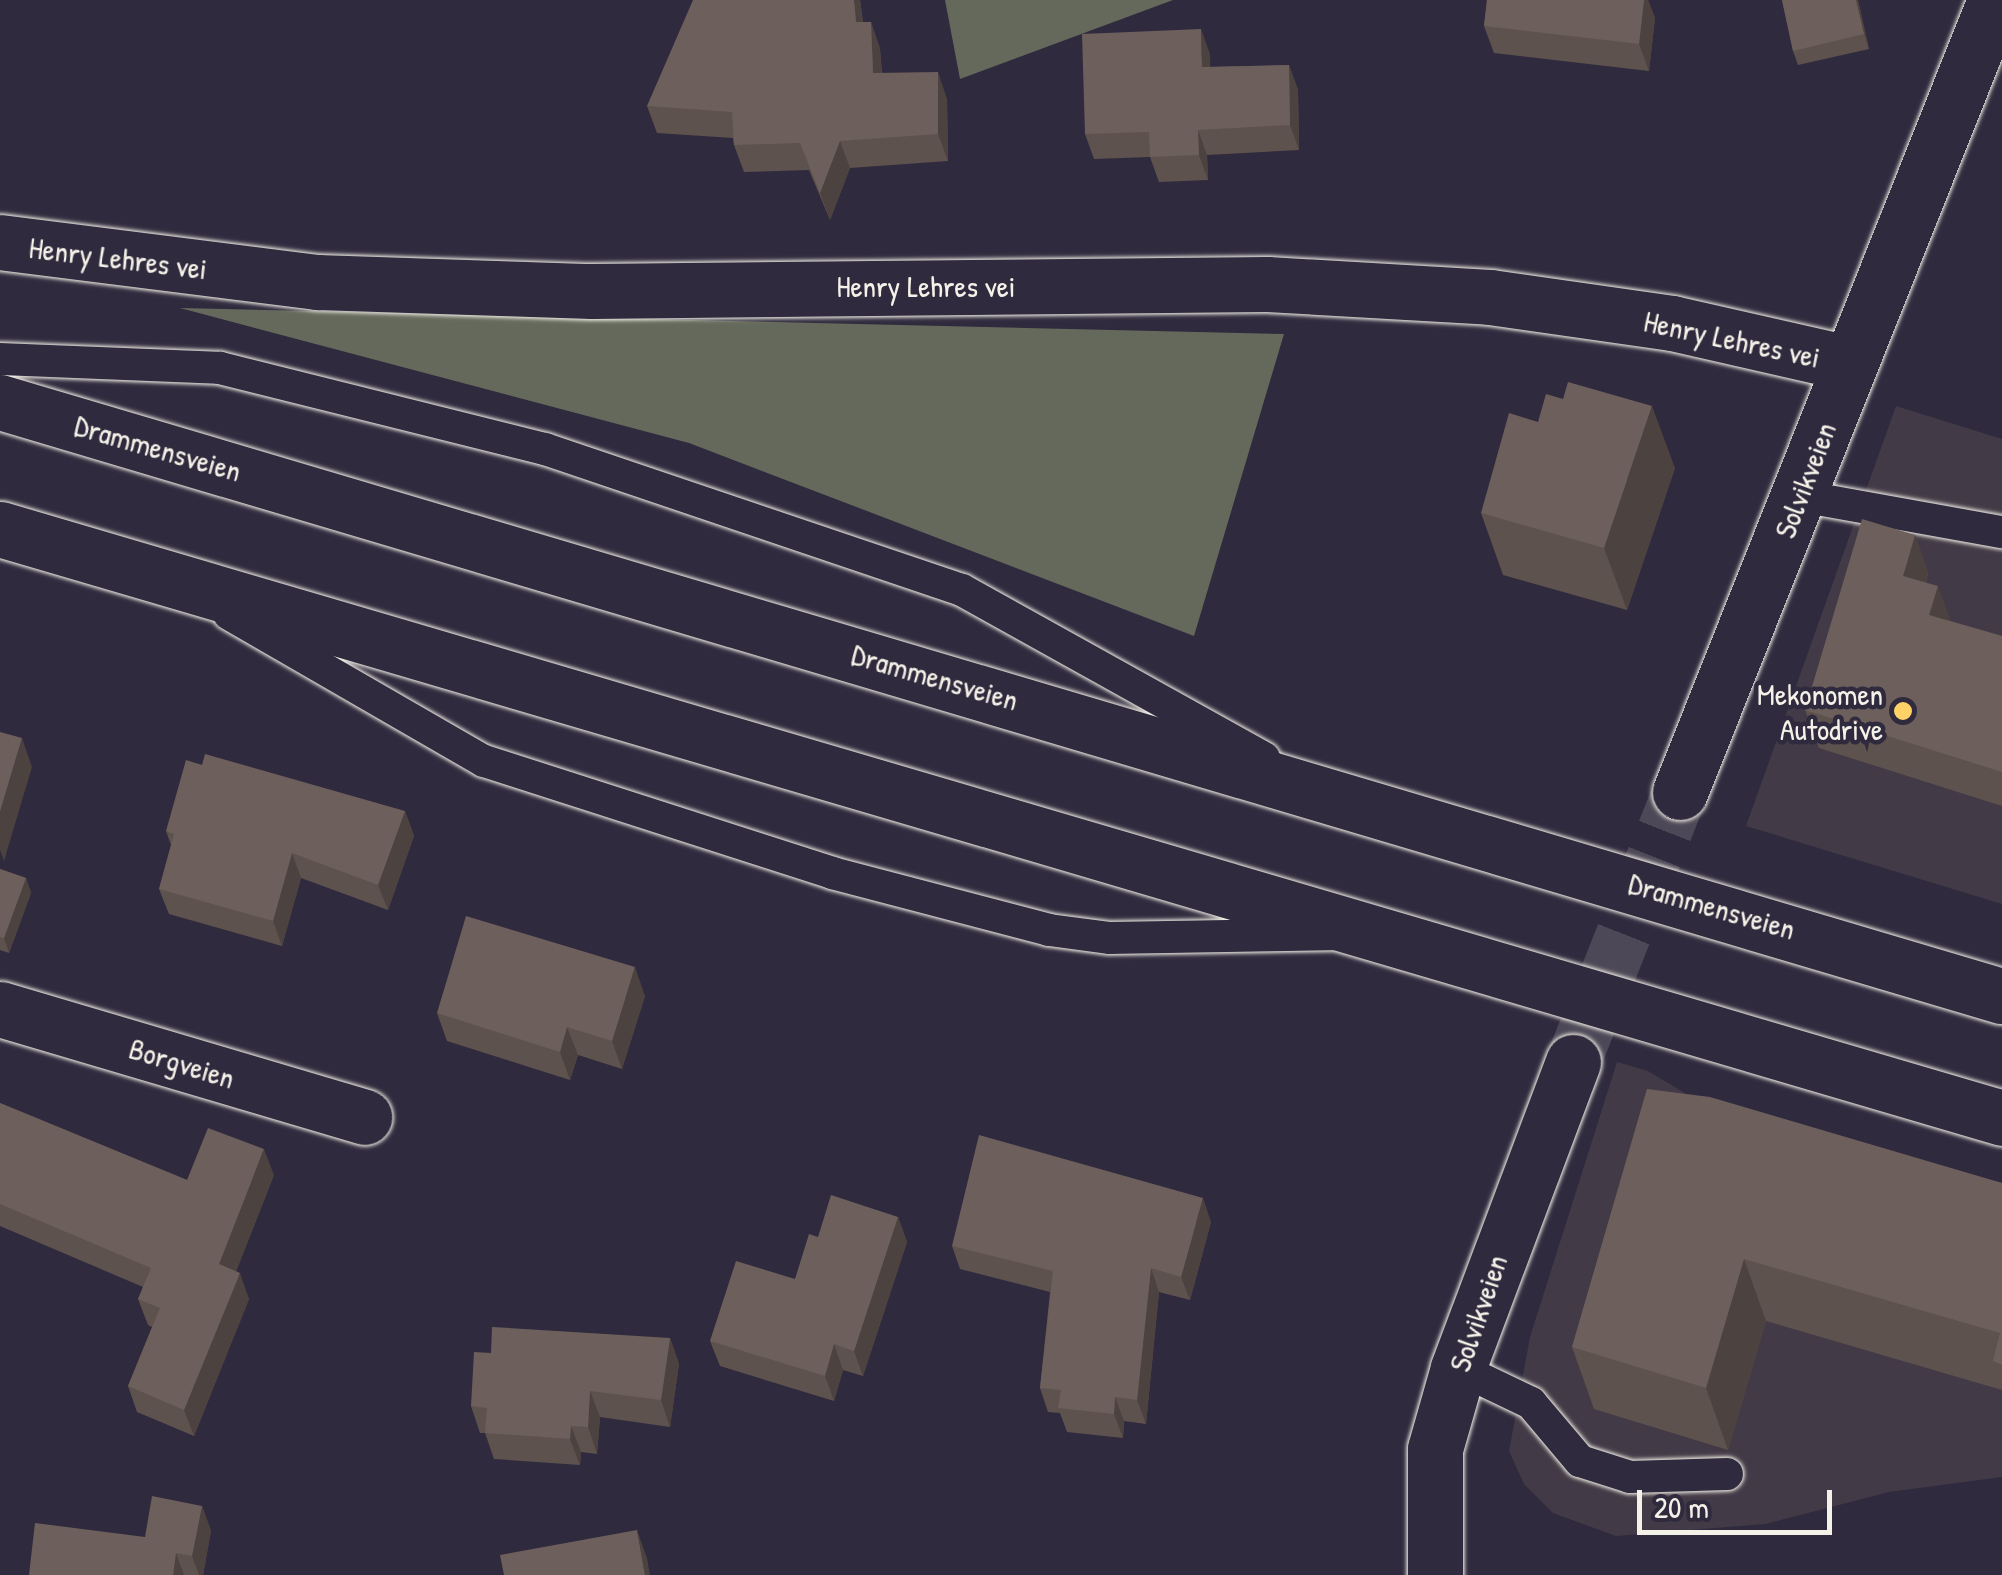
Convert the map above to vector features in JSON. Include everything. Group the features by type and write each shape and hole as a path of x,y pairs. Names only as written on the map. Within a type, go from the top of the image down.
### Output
{"main road":[{"name":"Solvikveien","path":"1680,792 1995,0"},
{"name":"Henry Lehres vei","path":"0,242 317,282 592,291 1267,284 1490,297 1672,324 1848,363"},
{"name":"Drammensveien","path":"0,402 1870,952 2002,996"},
{"path":"0,529 1359,932 2002,1118"},
{"name":"Borgveien","path":"0,1009 364,1117"},
{"name":"Solvikveien","path":"1434,1575 1434,1449 1458,1368 1573,1062"}],"lane":[{"path":"0,360 220,368 545,449 830,541 962,590 1334,795"},
{"path":"1800,496 2002,532"},
{"path":"169,579 484,761 832,872 1049,930 1110,938 1359,932"},
{"path":"1458,1368 1531,1403 1580,1461 1630,1477 1728,1474"}],"shaded area":[{"path":"1896,406 2002,439 2002,904 1746,826"},
{"path":"1617,1062 1648,1071 1723,1116 2002,1202 2002,1477 1889,1492 1765,1524 1616,1536 1553,1513 1524,1484 1509,1451 1530,1337"}],"green space":[{"path":"945,0 1173,0 960,79"},
{"path":"180,308 1284,334 1194,636 689,443"}],"building":[{"path":"693,0 854,0 856,22 871,22 873,73 938,72 938,134 840,141 820,193 800,143 734,145 732,112 647,106"},
{"path":"1487,0 1644,0 1639,44 1484,26"},
{"path":"1782,0 1856,0 1864,34 1793,51"},
{"path":"1201,29 1202,67 1289,65 1290,125 1198,130 1199,155 1150,157 1149,132 1085,134 1082,34"},
{"path":"1568,382 1652,406 1604,548 1481,513 1509,413 1538,422 1546,394 1563,399"},
{"path":"1862,519 1915,535 1903,576 1938,586 1929,615 2002,636 2002,772 1805,710"},
{"path":"0,732 22,738 0,812"},
{"path":"205,754 405,811 378,885 292,853 273,921 159,889 174,834 166,831 186,760 202,765"},
{"path":"0,869 26,878 4,938 0,937"},
{"path":"466,916 635,967 612,1041 567,1027 560,1052 437,1013"},
{"path":"1647,1089 1710,1097 2002,1183 2002,1365 1993,1361 2000,1333 1744,1259 1706,1388 1572,1347"},
{"path":"0,1103 187,1180 208,1128 264,1149 219,1264 240,1273 184,1410 128,1386 160,1308 138,1299 151,1268 0,1204"},
{"path":"979,1135 1203,1198 1181,1277 1151,1268 1137,1400 1115,1397 1114,1414 1058,1408 1061,1390 1040,1388 1053,1271 952,1246"},
{"path":"831,1195 898,1217 854,1351 834,1344 825,1376 710,1341 736,1261 795,1279 809,1234 818,1237"},
{"path":"492,1327 670,1338 661,1400 590,1391 588,1427 571,1426 570,1439 485,1433 487,1408 471,1406 474,1352 491,1353"},
{"path":"152,1496 202,1506 192,1556 176,1553 173,1575 29,1575 35,1523 145,1537"},
{"path":"637,1530 645,1575 504,1575 500,1555"}],"tunnel":[{"path":"1573,1062 1680,792"}],"place":[{"name":"Mekonomen Autodrive","path":"1903,711"}]}
